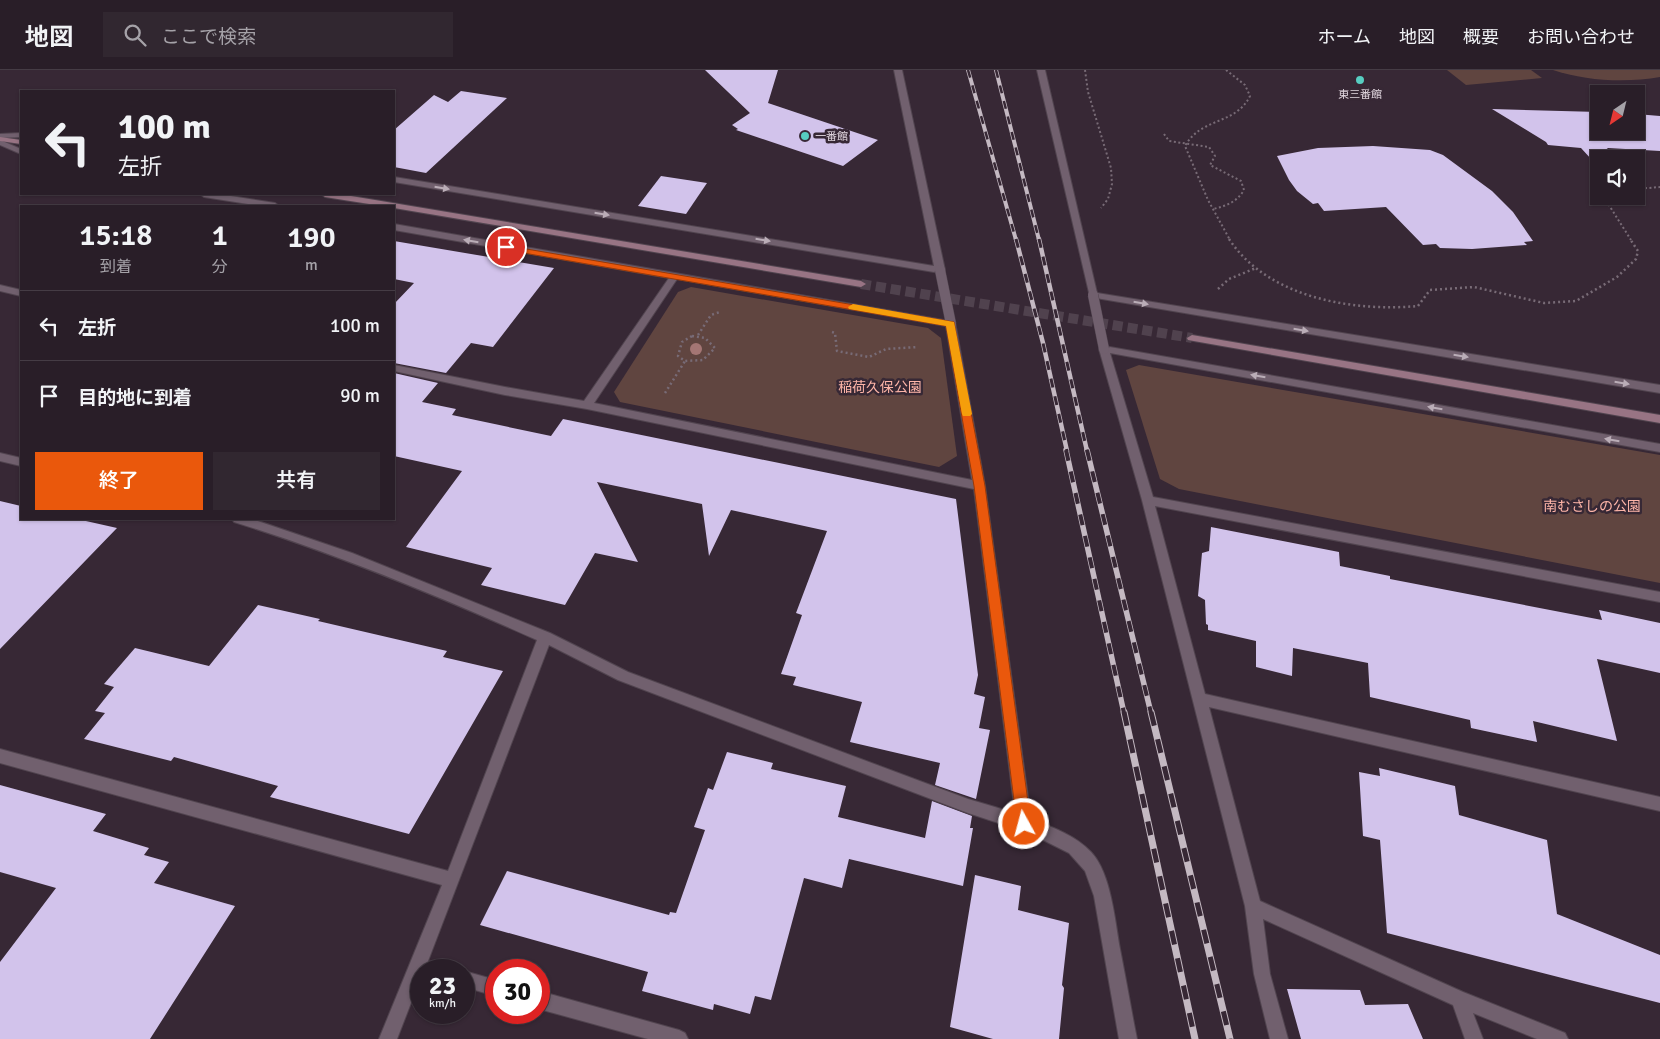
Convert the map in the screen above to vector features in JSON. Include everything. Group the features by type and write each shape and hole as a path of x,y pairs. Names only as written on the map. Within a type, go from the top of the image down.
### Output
{"street":[{"path":"898,70 940,270 980,486 1024,824"},
{"path":"1040,70 1077,219 1104,349 1148,500 1253,906 1262,974 1279,1039"},
{"path":"0,139 20,135"},
{"path":"0,139 20,142"},
{"path":"0,139 20,151"},
{"path":"395,180 940,270"},
{"path":"210,195 269,205"},
{"path":"331,195 391,205"},
{"path":"395,206 861,284"},
{"path":"395,227 951,327"},
{"path":"587,405 674,277"},
{"path":"0,288 20,293"},
{"path":"1093,295 1660,389"},
{"path":"1192,338 1660,418"},
{"path":"1104,349 1660,448"},
{"path":"395,368 505,391 587,405 980,486"},
{"path":"0,457 20,462"},
{"path":"1148,500 1660,598"},
{"path":"241,520 308,540 368,563 579,651 623,676 968,806 1024,824 1069,844 1085,858 1095,874 1102,896 1128,1039"},
{"path":"428,959 452,880 545,637"},
{"path":"1200,699 1660,804"},
{"path":"0,756 452,880"},
{"path":"1253,906 1459,999 1559,1039"},
{"path":"388,1039 410,997"},
{"path":"1459,999 1474,1039"},
{"path":"550,1003 679,1039"}],"path":[{"path":"1077,219 1099,211 1108,199 1112,184 1111,168 1088,92 1085,70"},
{"path":"1226,70 1245,86 1250,96 1248,105 1237,113 1206,125 1194,132 1186,143 1189,160 1237,250 1256,268 1272,278 1314,297 1338,303 1405,308 1418,306 1430,290 1474,287 1544,303 1576,301 1617,277 1636,259 1638,251 1608,205"},
{"path":"1164,134 1169,141 1209,147 1215,153 1210,165 1214,169 1236,176 1243,185 1244,190 1239,198 1226,206 1214,208"},
{"path":"1645,189 1660,188"},
{"path":"1200,313 1215,292 1229,279 1256,268"},
{"path":"698,335 711,315 717,312 726,312"},
{"path":"825,331 834,332 837,351 868,356 886,349 921,347 931,336 951,327"},
{"path":"692,335 698,335 708,339 715,348 711,355 704,360 694,363 685,361 678,356 681,343 692,335"},
{"path":"649,418 685,361"}],"green space":[{"path":"1447,70 1531,70 1542,78 1466,85"},
{"path":"1553,70 1660,70 1660,77 1634,80 1606,80 1579,77"},
{"name":"稲荷久保公園","path":"691,287 928,328 941,338 957,456 939,467 620,402 614,392 678,292"},
{"name":"南むさしの公園","path":"1139,365 1660,455 1660,583 1179,489 1160,479 1126,370"}],"building":[{"name":"一番館","path":"705,70 778,70 768,103 878,140 843,166 736,130 738,129 732,125 750,113"},
{"path":"461,91 507,98 426,173 395,167 395,129 434,95 448,102"},
{"path":"1492,109 1590,112 1590,140 1645,140 1645,115 1660,116 1660,151 1608,148 1605,150 1590,150 1590,158 1581,148 1548,145"},
{"path":"1373,146 1430,150 1443,155 1492,191 1513,212 1533,241 1524,242 1527,245 1472,249 1440,248 1436,244 1423,245 1386,207 1324,211 1318,203 1313,204 1297,191 1277,156 1318,148"},
{"path":"661,176 707,183 686,214 638,206"},
{"path":"395,241 554,268 493,347 471,343 446,373 395,363 395,303 414,283 395,279"},
{"path":"395,373 438,383 422,402 456,409 452,415 551,436 563,419 956,499 978,675 974,694 985,697 979,728 990,730 976,799 935,785 940,763 850,742 862,702 793,685 796,677 781,674 802,615 796,613 827,531 731,510 709,556 702,504 597,482 638,562 595,553 565,605 481,585 492,568 406,547 462,471 395,456"},
{"path":"0,501 20,506 20,520 81,520 117,528 0,649"},
{"path":"1211,527 1339,552 1340,566 1390,576 1390,579 1602,620 1599,610 1660,623 1660,673 1597,659 1617,741 1533,721 1537,742 1471,728 1470,720 1370,697 1368,663 1293,648 1292,676 1256,667 1256,641 1208,630 1208,625 1206,624 1205,600 1198,596 1202,553 1209,551"},
{"path":"258,605 447,651 443,657 503,671 409,834 270,797 278,786 174,757 171,761 84,739 105,713 95,711 114,687 104,684 135,648 209,666"},
{"path":"727,752 773,763 771,769 846,786 838,817 925,838 932,801 972,816 970,828 973,828 963,886 849,859 842,888 804,878 771,1000 755,996 750,1014 714,1004 713,1010 642,991 648,972 480,925 507,871 669,915 670,912 676,913 705,830 694,827 708,788 713,790"},
{"path":"1379,768 1455,786 1459,815 1547,840 1557,914 1660,955 1660,1003 1387,933 1380,840 1363,836 1359,772 1380,776"},
{"path":"0,785 106,814 93,831 149,848 144,855 169,862 154,883 235,906 150,1039 0,1039 0,962 56,888 0,872"},
{"path":"975,875 1021,886 1018,910 1069,923 1062,985 1064,988 1059,1039 993,1039 950,1027"},
{"path":"1287,989 1360,990 1365,1005 1408,1004 1423,1039 1301,1039"}],"tunnel":[{"path":"861,284 1192,338"}],"railway":[{"path":"968,70 1016,240"},
{"path":"996,70 1039,240"},
{"path":"1016,239 1043,343 1067,451"},
{"path":"1039,239 1087,451"},
{"path":"1066,450 1124,713"},
{"path":"1087,450 1151,713"},
{"path":"1124,712 1195,1039"},
{"path":"1151,712 1230,1039"}],"slow traffic":[{"path":"853,307 951,324 967,414"}],"place":[{"name":"東三番館","path":"1360,80"},
{"name":"一番館","path":"805,136"}],"route":[{"path":"506,247 951,324 980,486 1024,824"}]}
